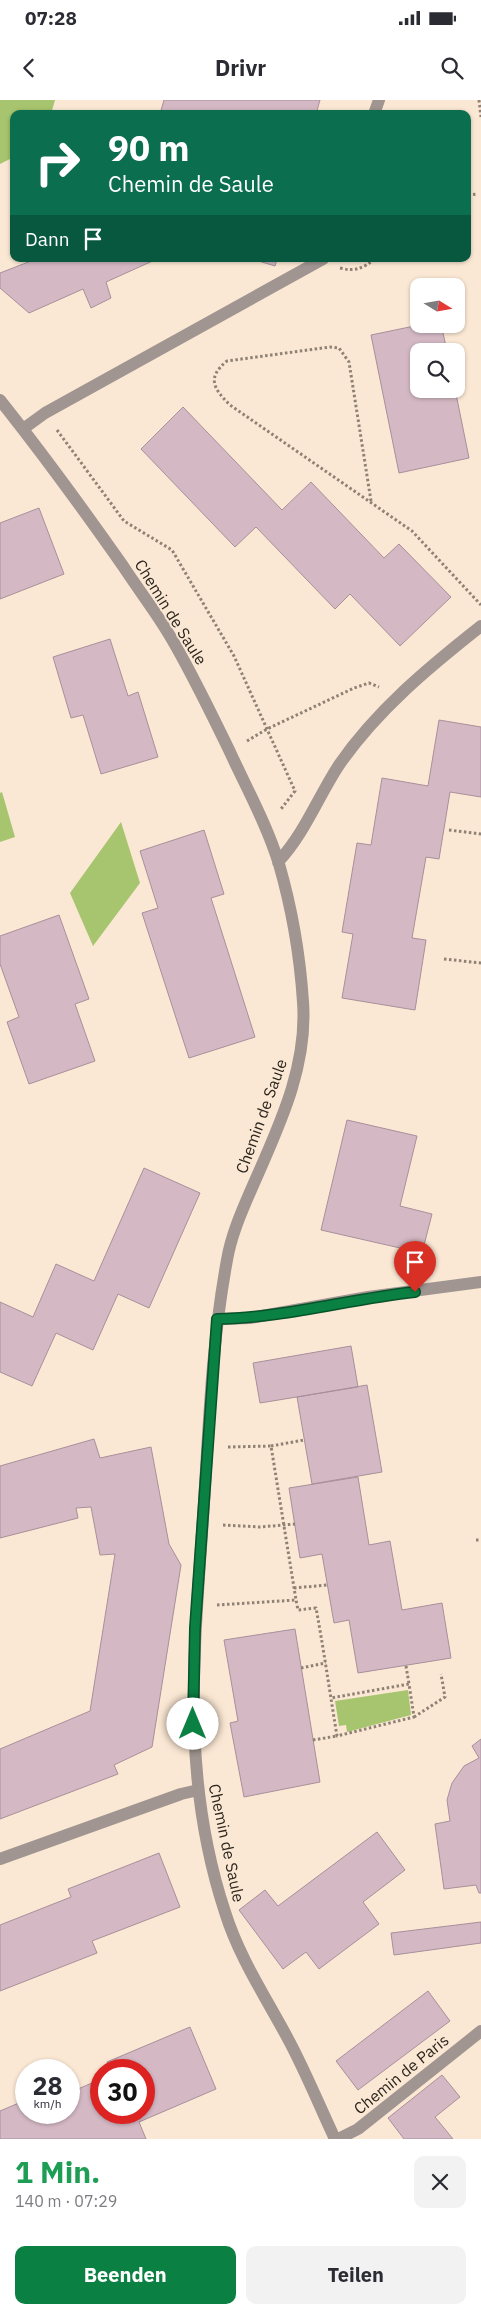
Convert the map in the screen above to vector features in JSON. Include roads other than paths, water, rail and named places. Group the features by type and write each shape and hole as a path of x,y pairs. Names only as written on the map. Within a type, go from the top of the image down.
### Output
{"street":[{"path":"23,429 45,413 326,262"},
{"name":"Chemin de Saule","path":"0,400 60,476 169,634 201,692 261,817 278,862 295,935 303,1001 304,1030 301,1055 293,1085 277,1129 239,1219 228,1253 217,1319 197,1607 193,1709 194,1754 209,1855 224,1910 239,1950 290,2042 336,2139"},
{"path":"278,862 303,831 340,765 372,724 406,689 481,626"},
{"path":"217,1319 250,1318 368,1297 481,1282"},
{"path":"0,1859 181,1794 198,1790"},
{"name":"Chemin de Paris","path":"336,2139 358,2129 481,2030"}]}
